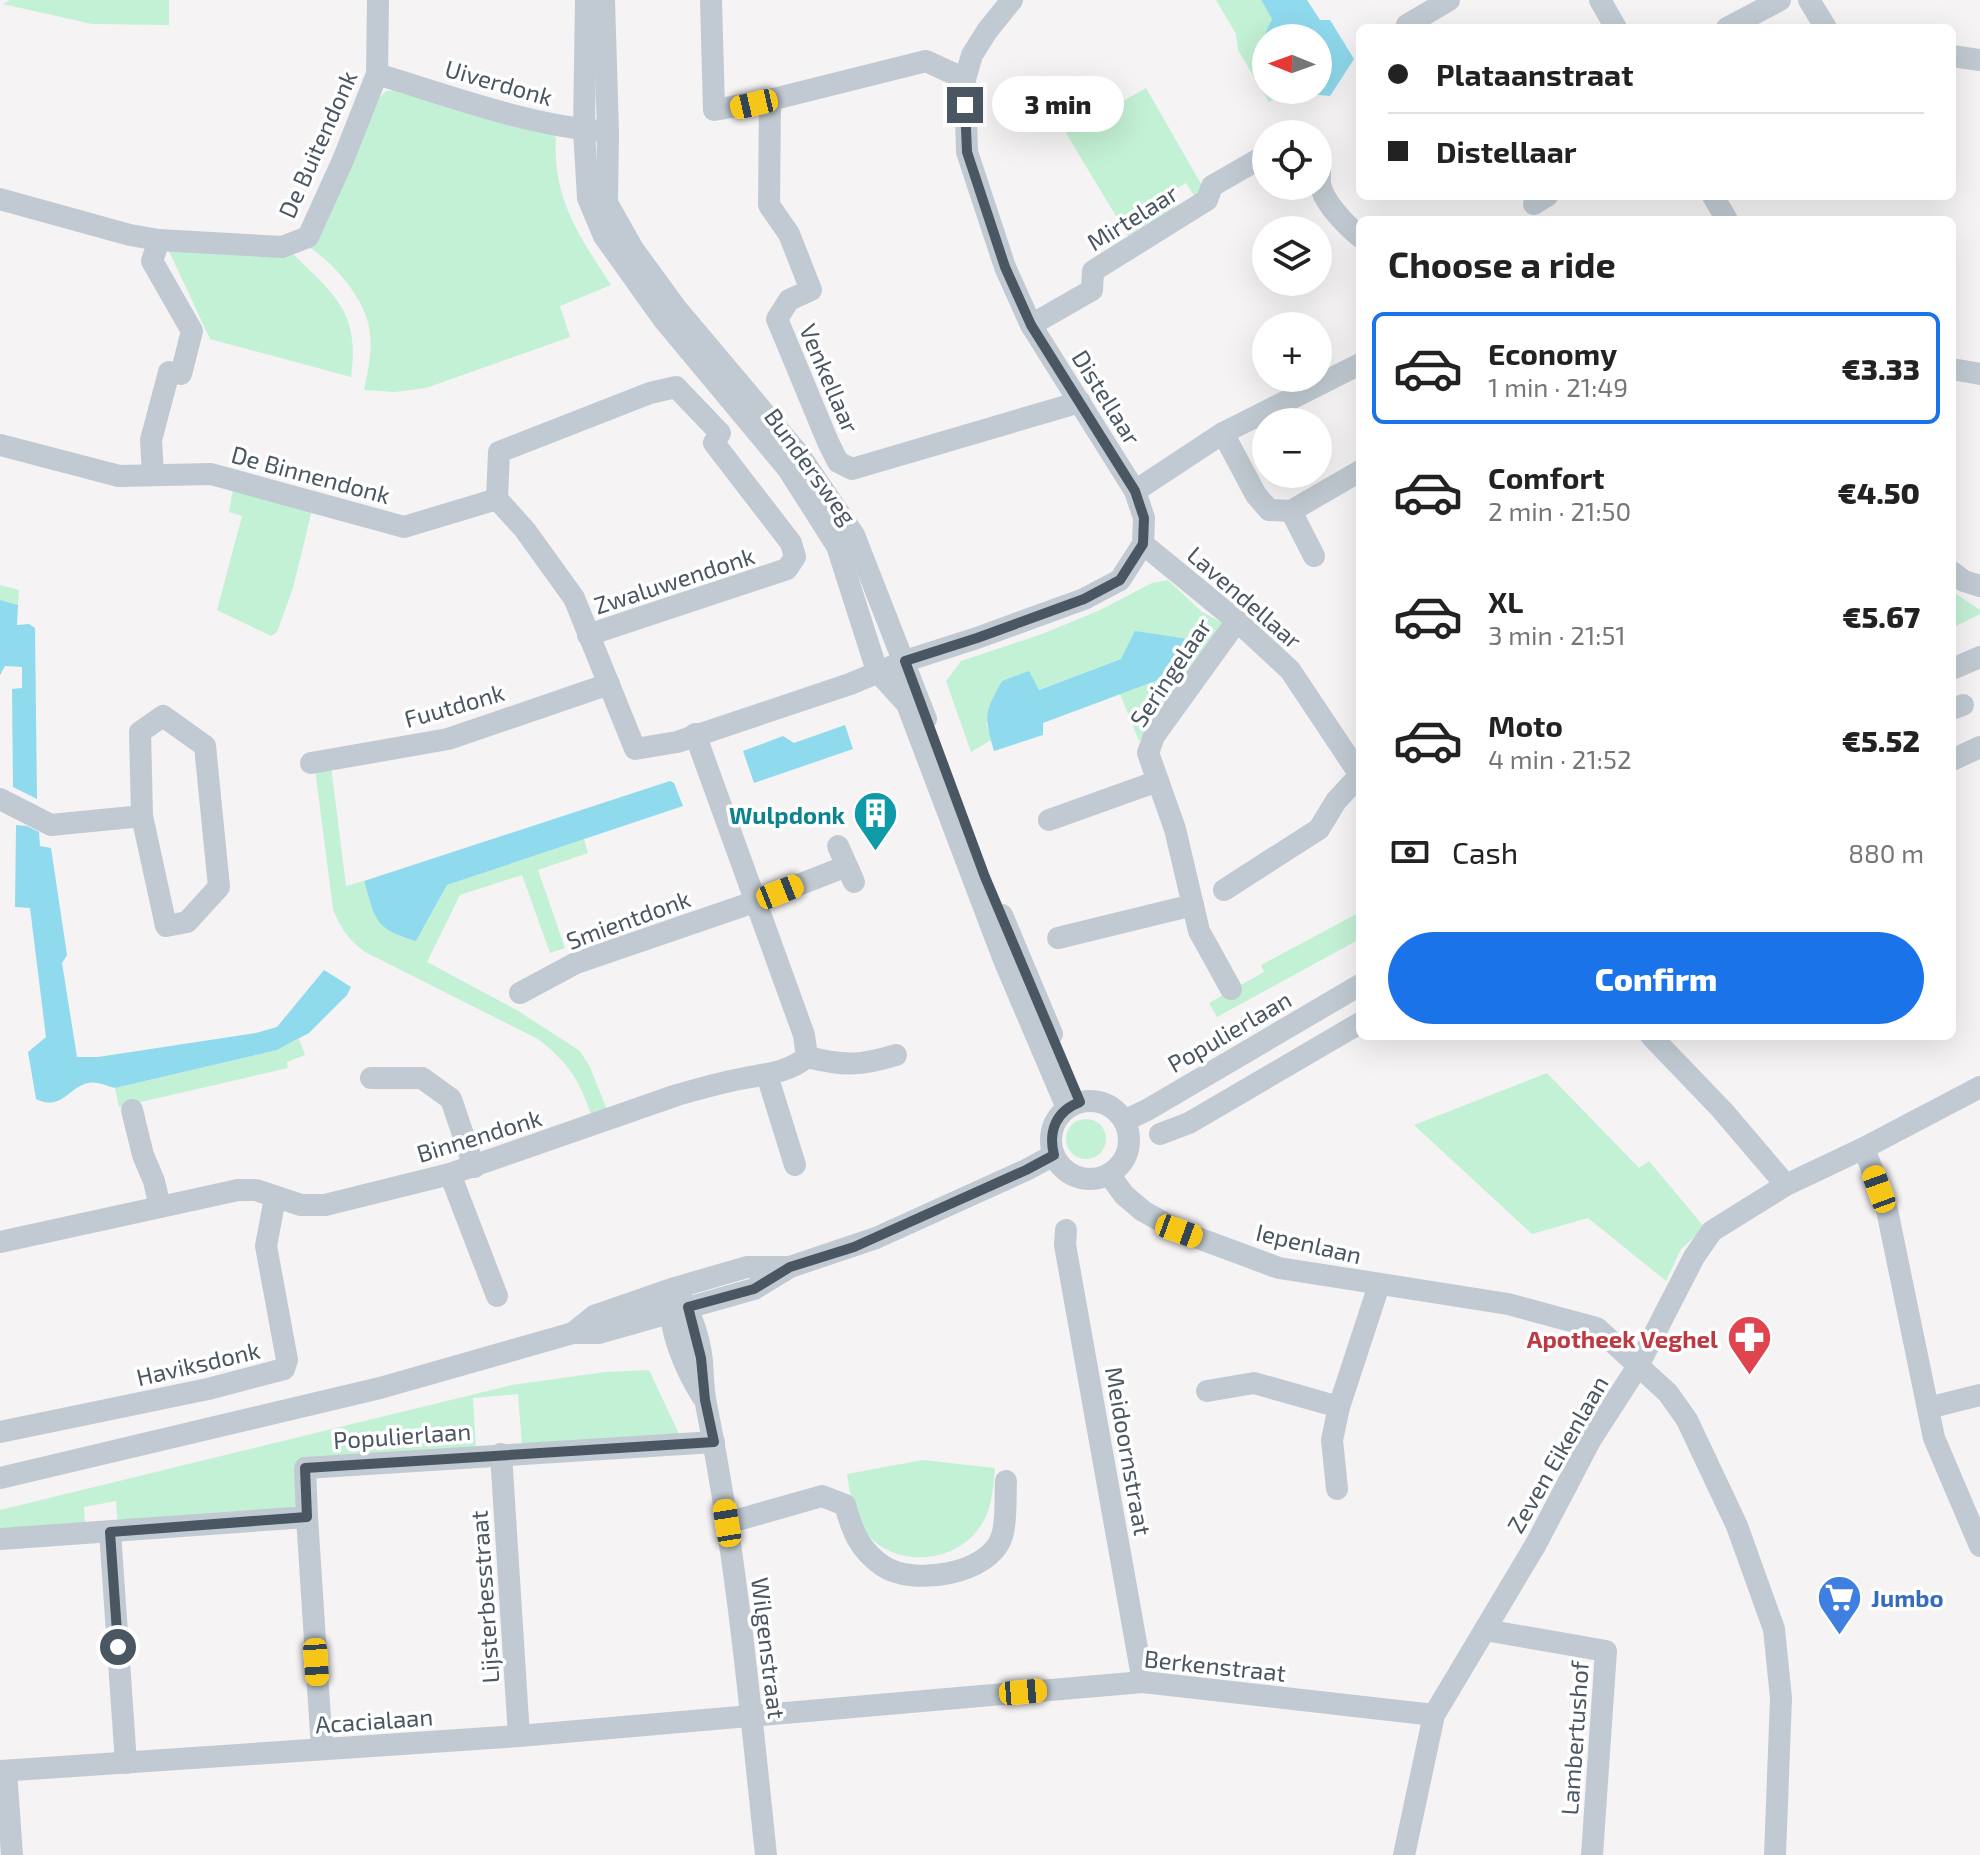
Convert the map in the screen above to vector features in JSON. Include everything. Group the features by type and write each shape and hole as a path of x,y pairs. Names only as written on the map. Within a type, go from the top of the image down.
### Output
{"street":[{"name":"De Buitendonk","path":"0,199 159,240 282,247 308,237 377,74 378,0"},
{"name":"Bundersweg","path":"586,0 584,130 588,198 604,236 664,320 788,469 837,546 877,671 907,704 1004,960 1074,1105"},
{"name":"Bundersweg","path":"604,0 607,203 615,220 676,308 823,486 854,535 1074,1105"},
{"path":"711,0 714,110 770,100 926,61 965,79"},
{"name":"Distellaar","path":"1012,0 972,55 965,79 967,152 1005,267 1031,325 1135,491 1144,518 1143,544"},
{"path":"1409,24 1449,0"},
{"path":"1600,0 1614,24"},
{"path":"1735,24 1780,0"},
{"path":"1809,0 1824,24"},
{"path":"1956,57 1980,60"},
{"name":"Uiverdonk","path":"377,74 516,116 608,132"},
{"name":"Venkellaar","path":"770,100 769,205 789,234 811,290 789,300 777,319 838,462 852,469 1080,402"},
{"name":"Mirtelaar","path":"1031,325 1092,290 1093,271 1207,200 1212,186 1252,163"},
{"path":"1329,200 1340,219 1356,233"},
{"path":"153,474 151,440 169,372 181,374 192,331 152,261 159,240"},
{"path":"1135,491 1223,433 1356,370"},
{"path":"1956,370 1980,374"},
{"name":"Zwaluwendonk","path":"497,499 499,452 650,393 676,387 720,433 714,443 791,543 795,557 787,569 588,635"},
{"path":"1223,433 1256,495 1269,510 1291,511 1356,473"},
{"name":"De Binnendonk","path":"0,445 119,476 211,474 404,527 497,499"},
{"path":"497,499 525,530 574,598 635,749 677,742 850,684 877,671 1084,599 1120,580 1143,544"},
{"path":"1291,511 1314,556"},
{"name":"Lavendellaar","path":"1143,544 1237,621 1290,670 1356,769"},
{"path":"1956,575 1980,586"},
{"name":"Seringelaar","path":"1231,989 1199,931 1175,829 1148,753 1154,736 1237,621"},
{"path":"1956,667 1980,657"},
{"name":"Fuutdonk","path":"311,763 448,739 609,684"},
{"path":"163,716 205,746 219,887 187,922 166,926 142,816 140,732 163,716"},
{"path":"695,734 804,1035 807,1057 833,1064 866,1064 896,1055"},
{"path":"1956,758 1980,747"},
{"name":"Lavendellaar","path":"1224,890 1319,829 1336,801 1356,779"},
{"path":"1049,820 1158,781"},
{"path":"5,800 49,824 142,816"},
{"path":"757,901 846,865"},
{"name":"Smientdonk","path":"520,993 576,963 757,901"},
{"path":"1058,938 1193,905"},
{"name":"Populierlaan","path":"1124,1121 1356,987"},
{"path":"1160,1134 1189,1123 1356,1025"},
{"path":"1655,1040 1722,1110 1786,1185"},
{"name":"Binnendonk","path":"0,1242 238,1190 256,1190 301,1205 325,1205 474,1167 677,1095 719,1083 767,1075 797,1065 807,1057"},
{"path":"767,1075 795,1165"},
{"path":"371,1078 422,1078 451,1099 474,1167"},
{"name":"Zeven Eikenlaan","path":"1404,1855 1434,1715 1536,1544 1591,1439 1638,1366 1694,1257 1712,1231 1786,1185 1980,1087"},
{"path":"1093,1101 1105,1104 1124,1121 1129,1145 1119,1167 1109,1174 1084,1178 1071,1174 1054,1155 1052,1129 1058,1118 1074,1105 1093,1101"},
{"path":"132,1110 160,1207"},
{"path":"1864,1148 1887,1210 1934,1438 1980,1546"},
{"name":"Populierlaan","path":"0,1478 380,1388 573,1333 599,1333 754,1289 790,1267 865,1243 1054,1155"},
{"path":"450,1174 497,1296"},
{"name":"Iepenlaan","path":"1109,1174 1124,1195 1143,1211 1179,1231 1279,1268 1508,1304 1597,1328 1668,1393 1687,1420 1737,1526 1774,1629 1781,1698 1775,1855"},
{"name":"Haviksdonk","path":"0,1432 208,1389 284,1369 287,1360 266,1246 275,1198"},
{"name":"Meidoornstraat","path":"1066,1230 1065,1245 1143,1682"},
{"name":"Populierlaan","path":"573,1333 594,1316 675,1288 747,1267 790,1267"},
{"name":"Iepenlaan","path":"1337,1489 1332,1440 1339,1407 1379,1285"},
{"name":"Wilgenstraat","path":"675,1288 679,1310 701,1358 705,1400 727,1523 766,1855"},
{"path":"1207,1391 1254,1383 1339,1407"},
{"path":"1928,1408 1980,1395"},
{"name":"Populierlaan","path":"307,1517 305,1468 714,1442"},
{"name":"Lijsterbesstraat","path":"501,1454 519,1736"},
{"path":"727,1523 822,1496 845,1505 854,1538 883,1567 910,1575 939,1576 972,1566 995,1548 1002,1536 1006,1481"},
{"path":"0,1539 307,1517 322,1749"},
{"path":"110,1532 126,1763"},
{"name":"Lambertushof","path":"1485,1630 1606,1651 1592,1855"},
{"name":"Berkenstraat","path":"751,1717 1143,1682 1434,1715"},
{"name":"Acacialaan","path":"3,1771 751,1717"},
{"path":"3,1771 12,1855"}],"green space":[{"path":"10,0 169,0 169,25 92,24 3,4"},
{"path":"1216,0 1261,0 1272,19 1270,24 1252,24 1252,73 1238,50 1236,34"},
{"path":"1146,88 1205,191 1195,197 1186,183 1167,194 1175,209 1128,236 1066,133"},
{"path":"404,89 556,137 558,179 563,197 578,232 611,285 560,306 570,337 426,388 395,392 364,390 370,341 363,309 338,272 307,246 378,98 387,91"},
{"path":"168,249 292,253 332,294 348,320 353,354 351,377 210,339"},
{"path":"233,489 312,510 293,588 277,632 271,636 217,610 242,516 229,512"},
{"path":"1168,580 1202,612 1225,624 1139,741 1120,694 1158,680 1187,638 1038,690 1028,671 986,723 991,740 971,752 946,681 961,661 1042,634 1098,611 1152,583"},
{"path":"0,585 19,590 18,605 0,600"},
{"path":"1956,594 1980,610 1980,614 1956,626"},
{"path":"331,766 346,886 364,881 375,912 386,927 416,941 447,885 584,839 588,853 538,870 565,948 550,953 522,875 460,895 427,962 520,1012 580,1051 590,1067 609,1115 593,1120 573,1074 538,1039 365,952 345,933 333,909 315,769"},
{"path":"1356,914 1356,941 1217,1017 1209,1003 1264,972 1261,965"},
{"path":"299,1039 305,1055 287,1062 288,1068 119,1107 115,1088 277,1050"},
{"path":"1547,1073 1639,1168 1649,1161 1705,1228 1681,1249 1666,1281 1588,1218 1532,1234 1414,1125"},
{"path":"1086,1119 1100,1125 1106,1139 1100,1153 1086,1159 1072,1153 1066,1139 1072,1125"},
{"path":"649,1370 680,1436 522,1446 518,1394 473,1398 476,1449 307,1460 302,1508 118,1527 116,1501 84,1507 85,1528 0,1533 0,1510 512,1385 605,1372"},
{"path":"923,1460 995,1468 992,1495 983,1522 972,1537 958,1547 924,1557 906,1556 874,1542 862,1528 854,1509 847,1474"}],"water":[{"path":"1261,0 1307,0 1320,20 1330,20 1354,59 1332,93 1332,24 1270,24 1272,19"},
{"path":"0,600 18,605 17,625 29,624 35,628 37,799 13,787 12,689 22,688 22,667 5,666 0,675"},
{"path":"1135,631 1188,639 1158,680 1043,723 1043,735 994,751 988,730 988,715 1002,681 1029,671 1039,690 1121,659"},
{"path":"845,725 853,749 754,783 743,751 783,736 794,743"},
{"path":"670,781 674,783 683,806 447,885 416,941 384,927 375,914 364,881"},
{"path":"16,825 39,832 40,846 51,848 67,955 62,963 77,1057 98,1057 256,1033 277,1027 324,970 351,987 347,995 309,1033 277,1050 115,1088 89,1083 52,1102 36,1099 28,1052 46,1037 30,908 15,907"}],"place":[{"name":"Wulpdonk","path":"876,853"},
{"name":"Apotheek Veghel","path":"1749,1377"},
{"name":"Jumbo","path":"1840,1636"}],"route":[{"path":"118,1647 110,1532 307,1517 305,1468 714,1442 705,1400 701,1358 688,1307 754,1289 790,1267 854,1247 1054,1155 1052,1129 1067,1108 1080,1102 985,877 905,661 1084,599 1120,580 1143,544 1144,518 1135,491 1031,325 1005,267 967,152 965,105"}]}
